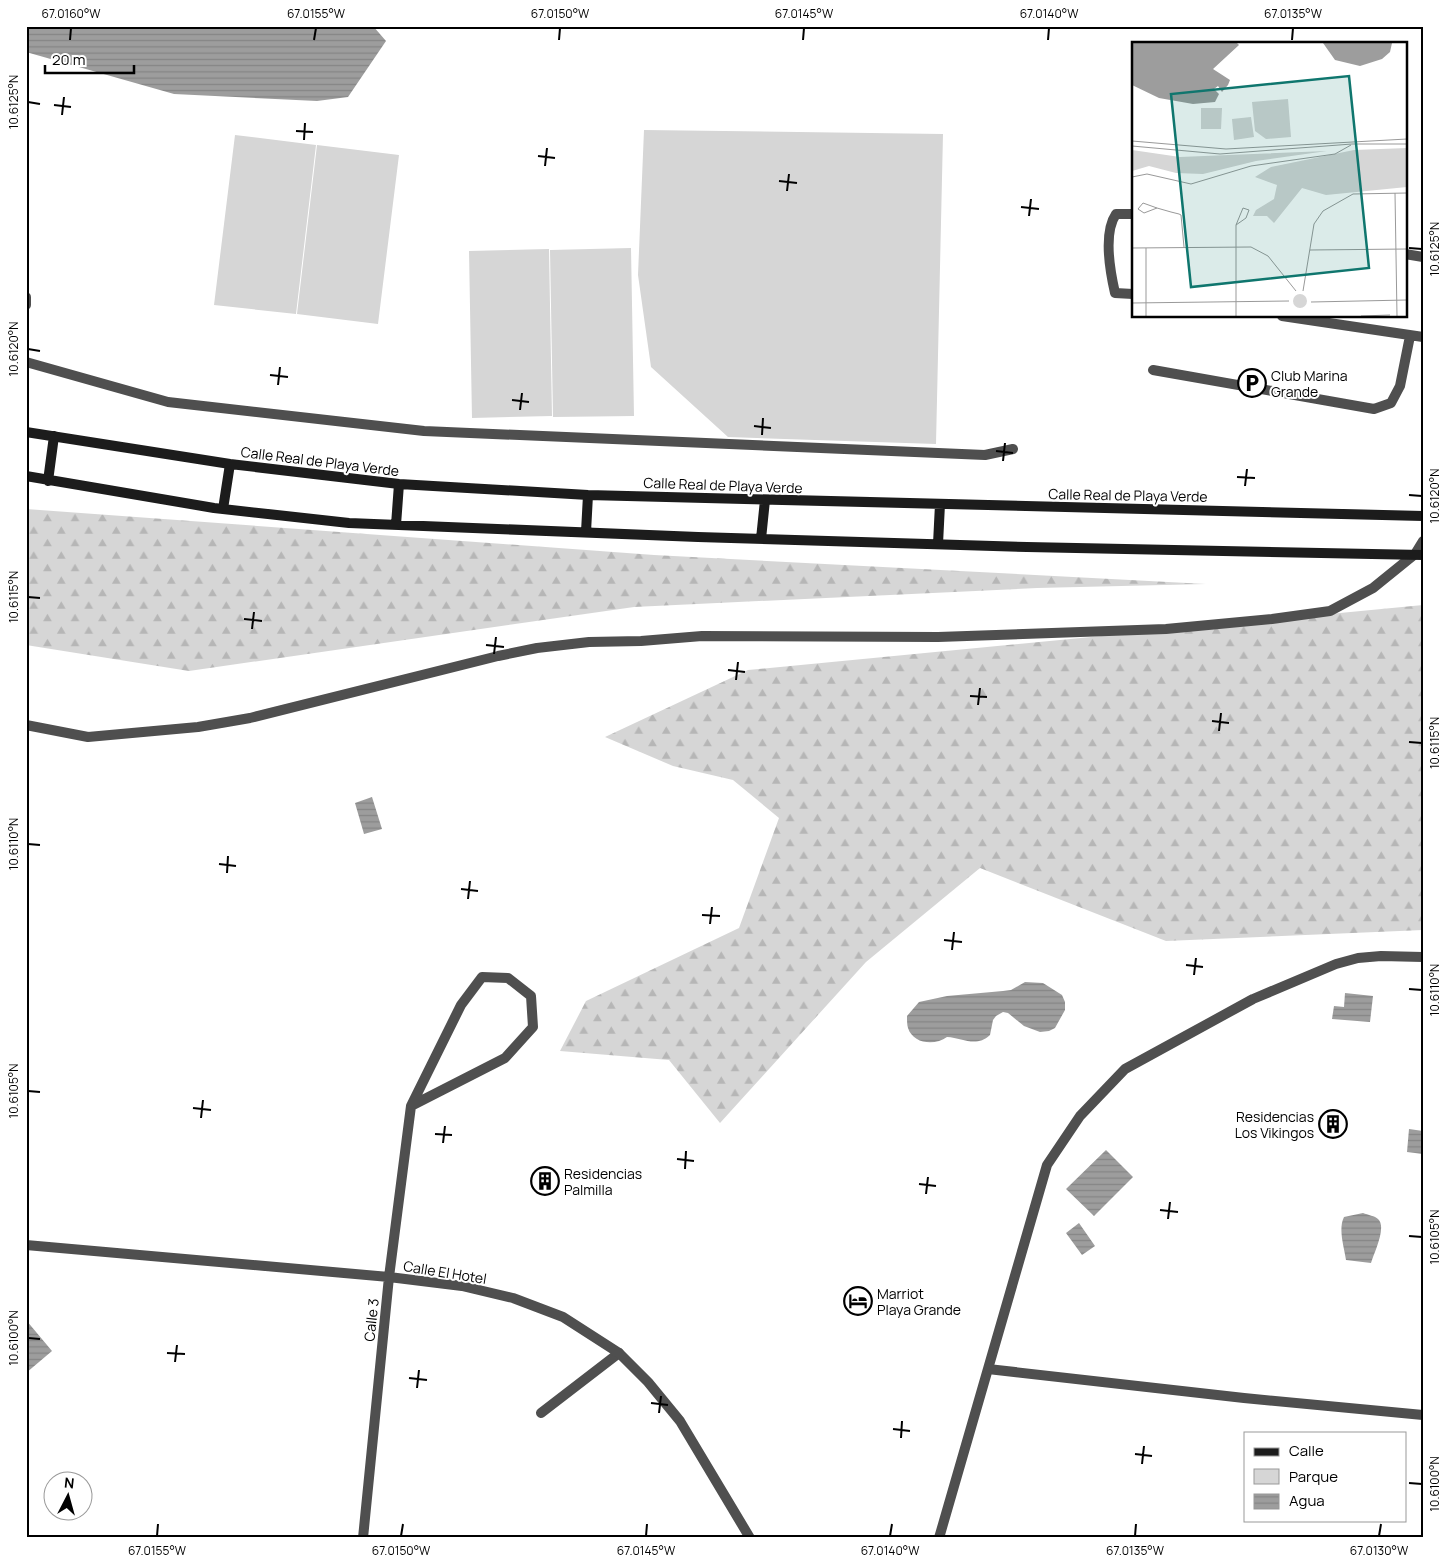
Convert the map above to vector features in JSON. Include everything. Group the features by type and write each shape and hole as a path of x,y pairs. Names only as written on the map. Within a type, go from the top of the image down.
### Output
{"street":[{"path":"1132,214 1116,214 1110,223 1109,271 1115,293 1132,294"},
{"path":"1406,254 1423,257"},
{"path":"26,297 26,305"},
{"path":"1295,318 1423,337"},
{"path":"1153,370 1374,409 1391,403 1400,386 1410,336"},
{"path":"26,362 168,402 424,431 985,455 1013,449"},
{"name":"Calle Real de Playa Verde","path":"26,432 230,464 399,484 588,495 1423,516"},
{"path":"48,481 54,436"},
{"path":"223,509 230,464"},
{"path":"26,476 223,509 349,523 761,539 1419,554"},
{"path":"396,525 399,484"},
{"path":"586,532 588,495"},
{"path":"761,539 765,500"},
{"path":"938,544 940,504"},
{"path":"26,725 88,737 198,727 250,718 498,656 537,648 589,642 641,641 702,636 938,637 1166,629 1272,619 1330,611 1373,588 1419,554 1423,541"},
{"path":"939,1538 1047,1165 1080,1116 1125,1069 1253,999 1336,964 1358,958 1381,956 1423,957"},
{"name":"Calle 3","path":"363,1538 389,1277 411,1106 461,1005 482,977 508,978 530,996 533,1027 506,1058 411,1106"},
{"name":"Calle El Hotel","path":"26,1246 389,1277 462,1286 513,1298 563,1317 619,1353 648,1382 680,1421 750,1538"},
{"path":"541,1413 619,1353"},
{"path":"988,1369 1244,1398 1423,1415"}],"green space":[{"path":"644,130 943,134 936,444 728,437 651,367 638,275"},
{"path":"235,135 316,145 296,314 214,305"},
{"path":"317,145 399,155 378,324 297,314"},
{"path":"631,248 634,416 553,417 550,250"},
{"path":"549,249 552,416 472,418 469,251"},
{"path":"26,509 654,555 1206,584 1037,588 634,607 189,671 26,645"},
{"path":"1423,605 1423,930 1166,941 980,868 866,962 720,1123 669,1060 560,1051 586,1001 739,928 779,818 733,780 673,766 605,737 748,670"}],"water":[{"path":"26,26 373,26 386,41 348,97 317,101 174,94 26,52"},
{"path":"372,797 382,829 364,834 355,803"},
{"path":"1025,982 1043,983 1062,995 1065,1002 1065,1010 1055,1028 1040,1032 1024,1026 1008,1013 1003,1012 993,1020 990,1035 980,1041 974,1042 947,1037 937,1042 925,1042 915,1037 908,1028 907,1016 919,1002 947,996 1011,990"},
{"path":"1345,993 1373,996 1370,1022 1332,1019 1334,1006 1344,1007"},
{"path":"1409,1129 1423,1131 1423,1154 1407,1152"},
{"path":"1106,1150 1133,1177 1094,1216 1066,1189"},
{"path":"1363,1213 1377,1218 1381,1228 1381,1234 1371,1263 1346,1260 1341,1232 1344,1217"},
{"path":"1079,1223 1095,1246 1082,1255 1066,1233"},
{"path":"26,1320 52,1351 26,1373"}],"place":[{"name":"Club Marina Grande","path":"1252,383"},
{"name":"Residencias Los Vikingos","path":"1333,1124"},
{"name":"Residencias Palmilla","path":"545,1181"},
{"name":"Marriot Playa Grande","path":"858,1301"}]}
